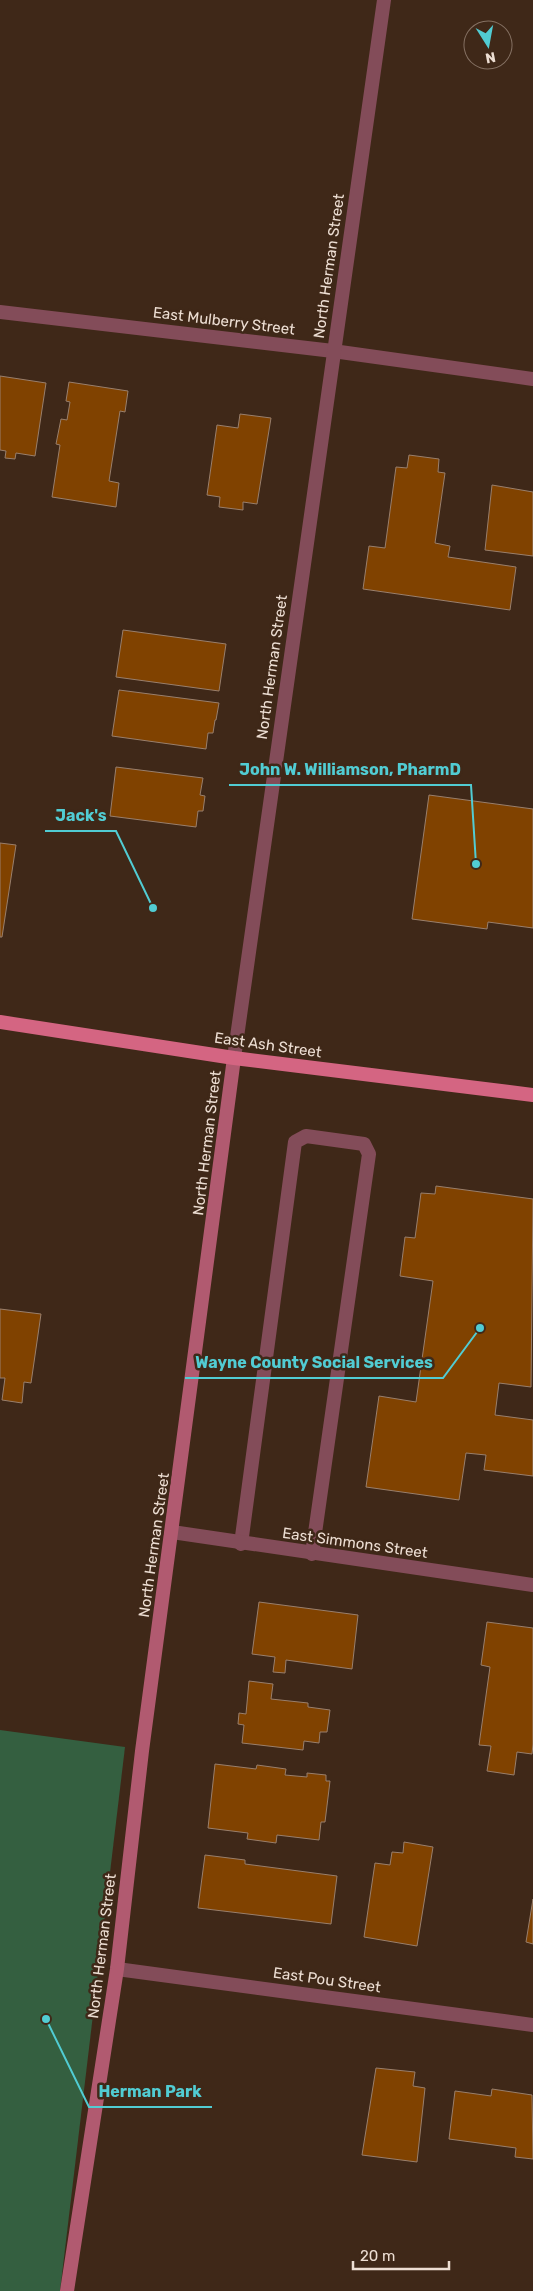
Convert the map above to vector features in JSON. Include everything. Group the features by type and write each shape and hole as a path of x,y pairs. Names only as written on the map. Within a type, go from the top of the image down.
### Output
{"main road":[{"name":"East Ash Street","path":"0,1022 234,1058 533,1095"},
{"name":"North Herman Street","path":"67,2291 118,1968 142,1750 234,1058"}],"street":[{"name":"North Herman Street","path":"234,1058 384,0"},
{"name":"East Mulberry Street","path":"0,312 333,350 533,378"},
{"path":"241,1544 295,1142 306,1136 364,1144 369,1154 312,1554"},
{"name":"East Simmons Street","path":"172,1532 241,1544 533,1585"},
{"name":"East Pou Street","path":"118,1968 533,2025"}],"green space":[{"path":"0,1730 125,1747 60,2291 0,2291"}],"building":[{"path":"0,376 46,383 35,456 16,453 15,459 5,458 6,451 0,450"},
{"path":"69,382 128,391 125,412 120,411 109,481 119,483 116,507 52,497 60,445 56,444 61,419 67,420 70,402 66,401"},
{"path":"240,414 271,418 257,504 243,502 243,510 219,507 220,497 207,495 217,425 238,428"},
{"path":"409,455 439,459 438,472 445,473 435,543 450,546 448,557 516,567 510,610 363,589 369,546 385,548 396,467 407,468"},
{"path":"492,485 533,492 533,556 485,550"},
{"path":"123,630 226,644 219,691 116,677"},
{"path":"119,690 219,703 213,733 208,733 206,749 112,736"},
{"path":"116,767 203,778 200,795 205,796 203,811 198,811 196,827 110,816"},
{"path":"429,795 533,809 533,928 488,922 487,929 412,919"},
{"path":"0,843 16,845 2,937 0,937"},
{"path":"436,1186 533,1199 531,1387 499,1383 495,1415 533,1420 533,1476 484,1470 486,1455 466,1453 459,1500 366,1487 379,1396 416,1402 433,1281 400,1276 405,1237 415,1238 421,1193 435,1194"},
{"path":"0,1309 41,1314 31,1383 24,1382 22,1403 2,1400 5,1378 0,1378"},
{"path":"259,1602 358,1615 352,1669 286,1660 285,1673 273,1672 275,1657 252,1654"},
{"path":"487,1622 533,1628 532,1754 517,1752 514,1775 487,1771 491,1746 479,1745 490,1667 481,1665"},
{"path":"249,1681 273,1684 271,1699 308,1703 308,1707 330,1710 327,1732 320,1732 319,1743 304,1741 303,1750 242,1743 244,1725 238,1724 239,1713 246,1714"},
{"path":"215,1764 256,1769 257,1765 286,1769 285,1775 307,1777 307,1773 326,1775 326,1781 330,1781 325,1822 321,1822 319,1840 277,1835 276,1843 247,1839 248,1833 208,1828"},
{"path":"404,1842 433,1847 417,1946 364,1937 375,1863 390,1865 392,1852 403,1853"},
{"path":"205,1855 245,1860 245,1864 337,1876 331,1924 198,1908"},
{"path":"533,1899 533,1944 526,1942"},
{"path":"376,2068 415,2072 413,2086 425,2088 417,2162 362,2155"},
{"path":"492,2089 532,2095 533,2159 515,2157 516,2148 449,2139 455,2091 491,2096"}],"place":[{"name":"John W. Williamson, PharmD","path":"476,864"},
{"name":"Jack's","path":"153,908"},
{"name":"Wayne County Social Services","path":"480,1328"},
{"name":"Herman Park","path":"46,2019"}]}
